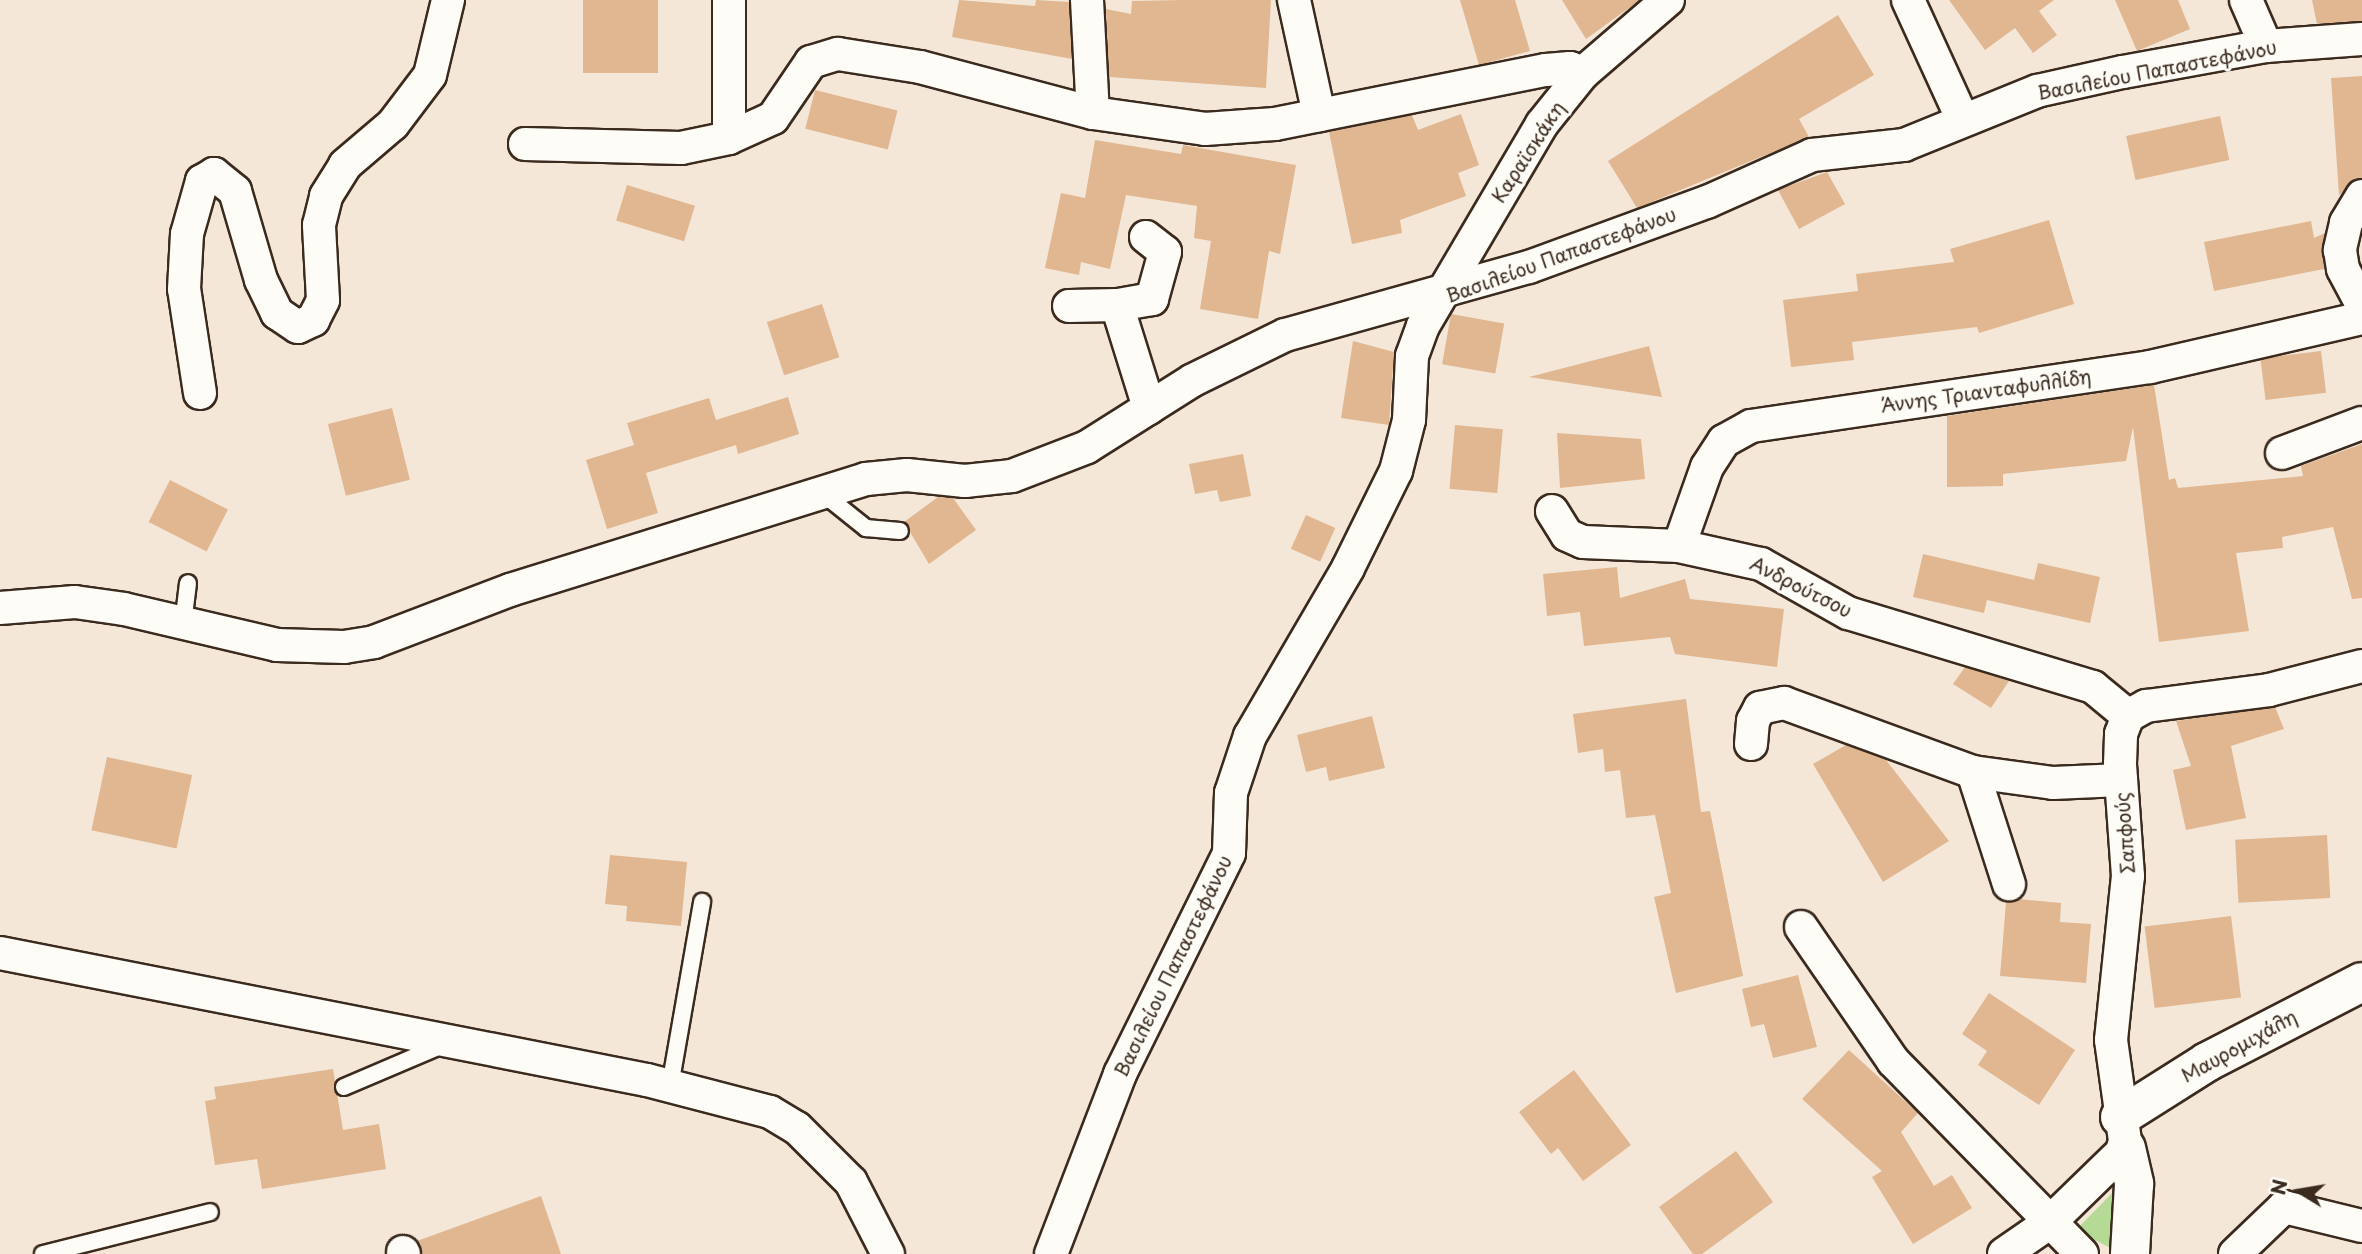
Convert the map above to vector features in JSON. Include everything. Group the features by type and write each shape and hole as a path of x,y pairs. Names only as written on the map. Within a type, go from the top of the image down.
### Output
{"street":[{"path":"200,393 184,289 187,234 202,181 214,174 235,191 261,281 277,313 298,327 313,320 323,300 319,225 326,196 345,165 393,124 430,75 447,0"},
{"path":"729,0 729,138"},
{"path":"1087,0 1093,113"},
{"path":"1294,0 1319,115"},
{"name":"Καραϊσκάκη","path":"1441,294 1521,156 1583,73 1668,0"},
{"path":"1908,0 1963,120"},
{"path":"2246,0 2266,46"},
{"name":"Βασιλείου Παπαστεφάνου","path":"1051,1254 1120,1074 1229,853 1231,793 1250,736 1348,568 1396,471 1409,421 1412,356 1441,294 1654,222 1812,155 1904,145 2037,91 2266,46 2362,38"},
{"path":"525,144 646,149 729,138 773,118 811,62 838,54 920,67 1093,113 1205,129 1319,115 1546,70 1570,68 1583,73"},
{"path":"2361,199 2346,223 2340,250 2343,269 2362,304"},
{"path":"1069,306 1117,305 1152,299 1165,252 1146,237"},
{"path":"0,608 75,603 277,645 344,647 374,642 510,590 821,492 887,476 965,481 1013,476 1087,447 1193,380 1285,335 1441,294"},
{"path":"1117,305 1149,408"},
{"name":"Άννης Τριανταφυλλίδη","path":"1679,546 1707,467 1724,441 1751,426 2150,367 2362,318"},
{"path":"2283,453 2362,423"},
{"name":"Ανδρούτσου","path":"1552,511 1567,535 1583,542 1679,546 1761,564 1848,613 2093,687 2128,716"},
{"path":"2121,780 2121,734 2128,716 2146,706 2269,690 2362,666"},
{"name":"Σαπφούς","path":"1751,744 1753,722 1760,708 1784,704 1973,772 2053,783 2121,780 2129,859 2111,1040 2123,1133 2134,1184 2130,1254"},
{"path":"1973,772 2009,884"},
{"path":"1801,927 1863,1024 1894,1061 2082,1254"},
{"path":"0,953 670,1086 770,1112 797,1128 850,1182 888,1254"},
{"name":"Μαυρομιχάλη","path":"2004,1254 2049,1223 2123,1133 2207,1062 2362,982"},
{"path":"2235,1254 2284,1208 2362,1226"}],"lane":[{"path":"821,492 866,527 900,531"},
{"path":"183,624 188,583"},
{"path":"670,1086 702,902"},
{"path":"344,1087 450,1041"},
{"path":"43,1254 210,1212"}],"green space":[{"path":"2115,1190 2118,1252 2076,1230"}],"building":[{"path":"583,0 658,0 658,73 583,73"},
{"path":"959,0 1035,6 1036,0 1069,2 1072,59 952,37"},
{"path":"1271,0 1266,88 1109,77 1106,9 1131,14 1132,1"},
{"path":"1460,0 1515,0 1530,51 1479,65"},
{"path":"1562,0 1640,0 1586,39"},
{"path":"1949,0 2054,0 2039,11 2057,35 2033,53 2015,28 1985,50"},
{"path":"2115,0 2178,0 2190,29 2137,51"},
{"path":"2312,0 2362,0 2362,21 2317,24"},
{"path":"1838,15 1874,75 1799,119 1809,137 1637,208 1608,161"},
{"path":"2362,76 2362,178 2339,195 2331,78"},
{"path":"815,90 897,111 888,149 805,129"},
{"path":"1461,114 1479,165 1458,173 1466,196 1400,220 1402,233 1352,244 1329,132 1412,115 1418,130"},
{"path":"2220,116 2229,160 2135,180 2126,136"},
{"path":"1095,140 1181,154 1183,145 1296,165 1280,254 1269,251 1258,319 1200,309 1211,241 1194,238 1197,206 1126,195 1110,269 1081,262 1079,275 1045,268 1061,193 1085,198"},
{"path":"1827,172 1845,204 1799,229 1778,190"},
{"path":"627,185 695,206 684,241 616,220"},
{"path":"2049,220 2074,304 1979,333 1977,327 1852,342 1854,360 1791,367 1783,300 1858,291 1856,274 1954,262 1950,249"},
{"path":"2311,221 2314,238 2325,233 2324,269 2214,291 2204,242"},
{"path":"822,304 839,357 784,375 767,322"},
{"path":"1451,314 1504,323 1495,374 1442,364"},
{"path":"1353,341 1394,352 1389,425 1341,418"},
{"path":"1649,346 1662,397 1529,377"},
{"path":"2321,351 2326,393 2266,400 2260,358"},
{"path":"2154,385 2169,480 2175,478 2178,488 2303,476 2301,466 2362,444 2362,598 2352,599 2333,527 2282,537 2283,548 2236,553 2249,631 2159,642 2133,427 2126,461 2003,474 2003,486 1947,487 1947,416"},
{"path":"788,397 799,434 738,454 736,445 646,473 658,513 607,529 586,460 634,445 627,423 709,398 716,420"},
{"path":"392,408 410,480 346,496 328,424"},
{"path":"1455,425 1503,429 1497,493 1449,489"},
{"path":"1557,433 1641,439 1645,479 1560,488"},
{"path":"1243,454 1251,496 1220,502 1217,490 1195,494 1189,464"},
{"path":"170,480 228,510 207,551 149,522"},
{"path":"938,497 953,498 976,530 929,564 904,522"},
{"path":"1306,515 1335,528 1320,562 1291,549"},
{"path":"1923,554 2034,580 2038,563 2100,577 2090,623 1987,600 1984,613 1913,597"},
{"path":"1617,567 1620,598 1685,579 1690,599 1784,609 1777,667 1675,654 1670,637 1584,646 1580,612 1547,616 1543,574"},
{"path":"1965,667 2009,681 1991,708 1953,684"},
{"path":"1686,699 1701,812 1710,811 1743,976 1676,993 1654,897 1671,893 1655,815 1626,818 1620,770 1605,772 1603,749 1578,753 1573,714"},
{"path":"2275,707 2284,729 2231,746 2246,818 2186,830 2173,770 2191,766 2176,721"},
{"path":"1372,716 1385,768 1329,781 1326,767 1306,772 1297,735"},
{"path":"1846,745 1886,760 1949,841 1883,882 1813,764"},
{"path":"107,757 192,775 177,848 91,830"},
{"path":"2327,835 2330,898 2238,903 2235,840"},
{"path":"610,855 687,862 681,926 626,921 627,906 605,904"},
{"path":"2018,899 2061,903 2060,922 2091,924 2086,983 2000,976 2006,902"},
{"path":"2231,916 2241,997 2155,1008 2145,927"},
{"path":"1798,975 1817,1047 1773,1058 1764,1024 1751,1027 1742,989"},
{"path":"1989,993 2075,1050 2039,1105 1978,1065 1987,1051 1962,1034"},
{"path":"1849,1050 1918,1113 1901,1132 1934,1186 1952,1175 1972,1208 1913,1244 1872,1177 1882,1171 1802,1099"},
{"path":"333,1069 343,1130 379,1124 386,1169 262,1189 257,1159 215,1165 205,1101 216,1099 214,1087"},
{"path":"1574,1070 1631,1145 1583,1181 1558,1148 1551,1154 1519,1112"},
{"path":"1736,1151 1773,1202 1702,1254 1693,1254 1659,1207"},
{"path":"541,1196 561,1254 422,1254 417,1241"}]}
